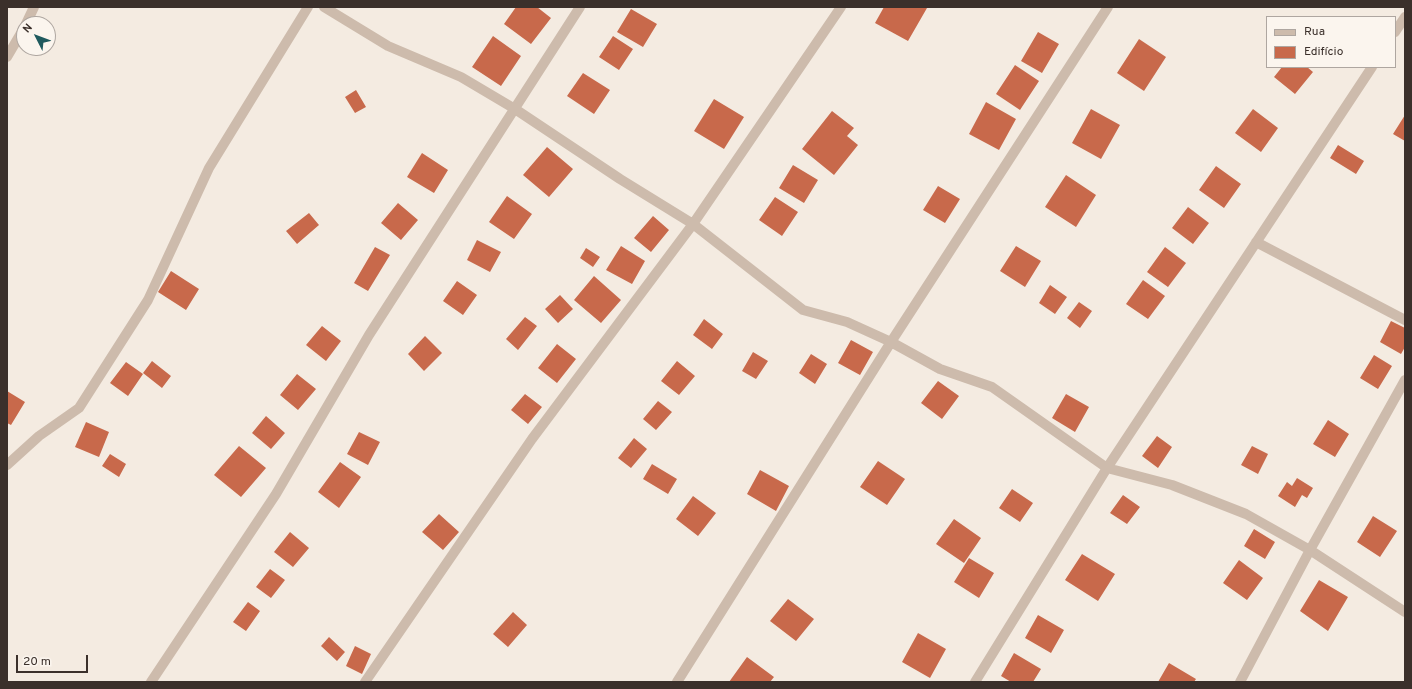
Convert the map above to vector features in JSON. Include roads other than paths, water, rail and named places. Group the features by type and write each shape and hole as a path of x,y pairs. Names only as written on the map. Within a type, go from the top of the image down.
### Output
{"street":[{"path":"7,465 39,436 78,408 148,300 209,168 308,7"},
{"path":"324,7 388,46 461,77 515,108 620,179 693,224 803,310 847,322 891,342 940,369 992,387 1107,468 1172,484 1246,514 1310,550 1405,612"},
{"path":"151,682 276,494 369,335 580,7"},
{"path":"365,682 532,440 693,224 841,7"},
{"path":"677,682 891,342 1108,7"},
{"path":"1396,30 1405,17"},
{"path":"7,57 16,42"},
{"path":"975,682 1107,468 1371,68"},
{"path":"1256,242 1405,320"},
{"path":"1240,682 1310,550 1405,380"}]}
